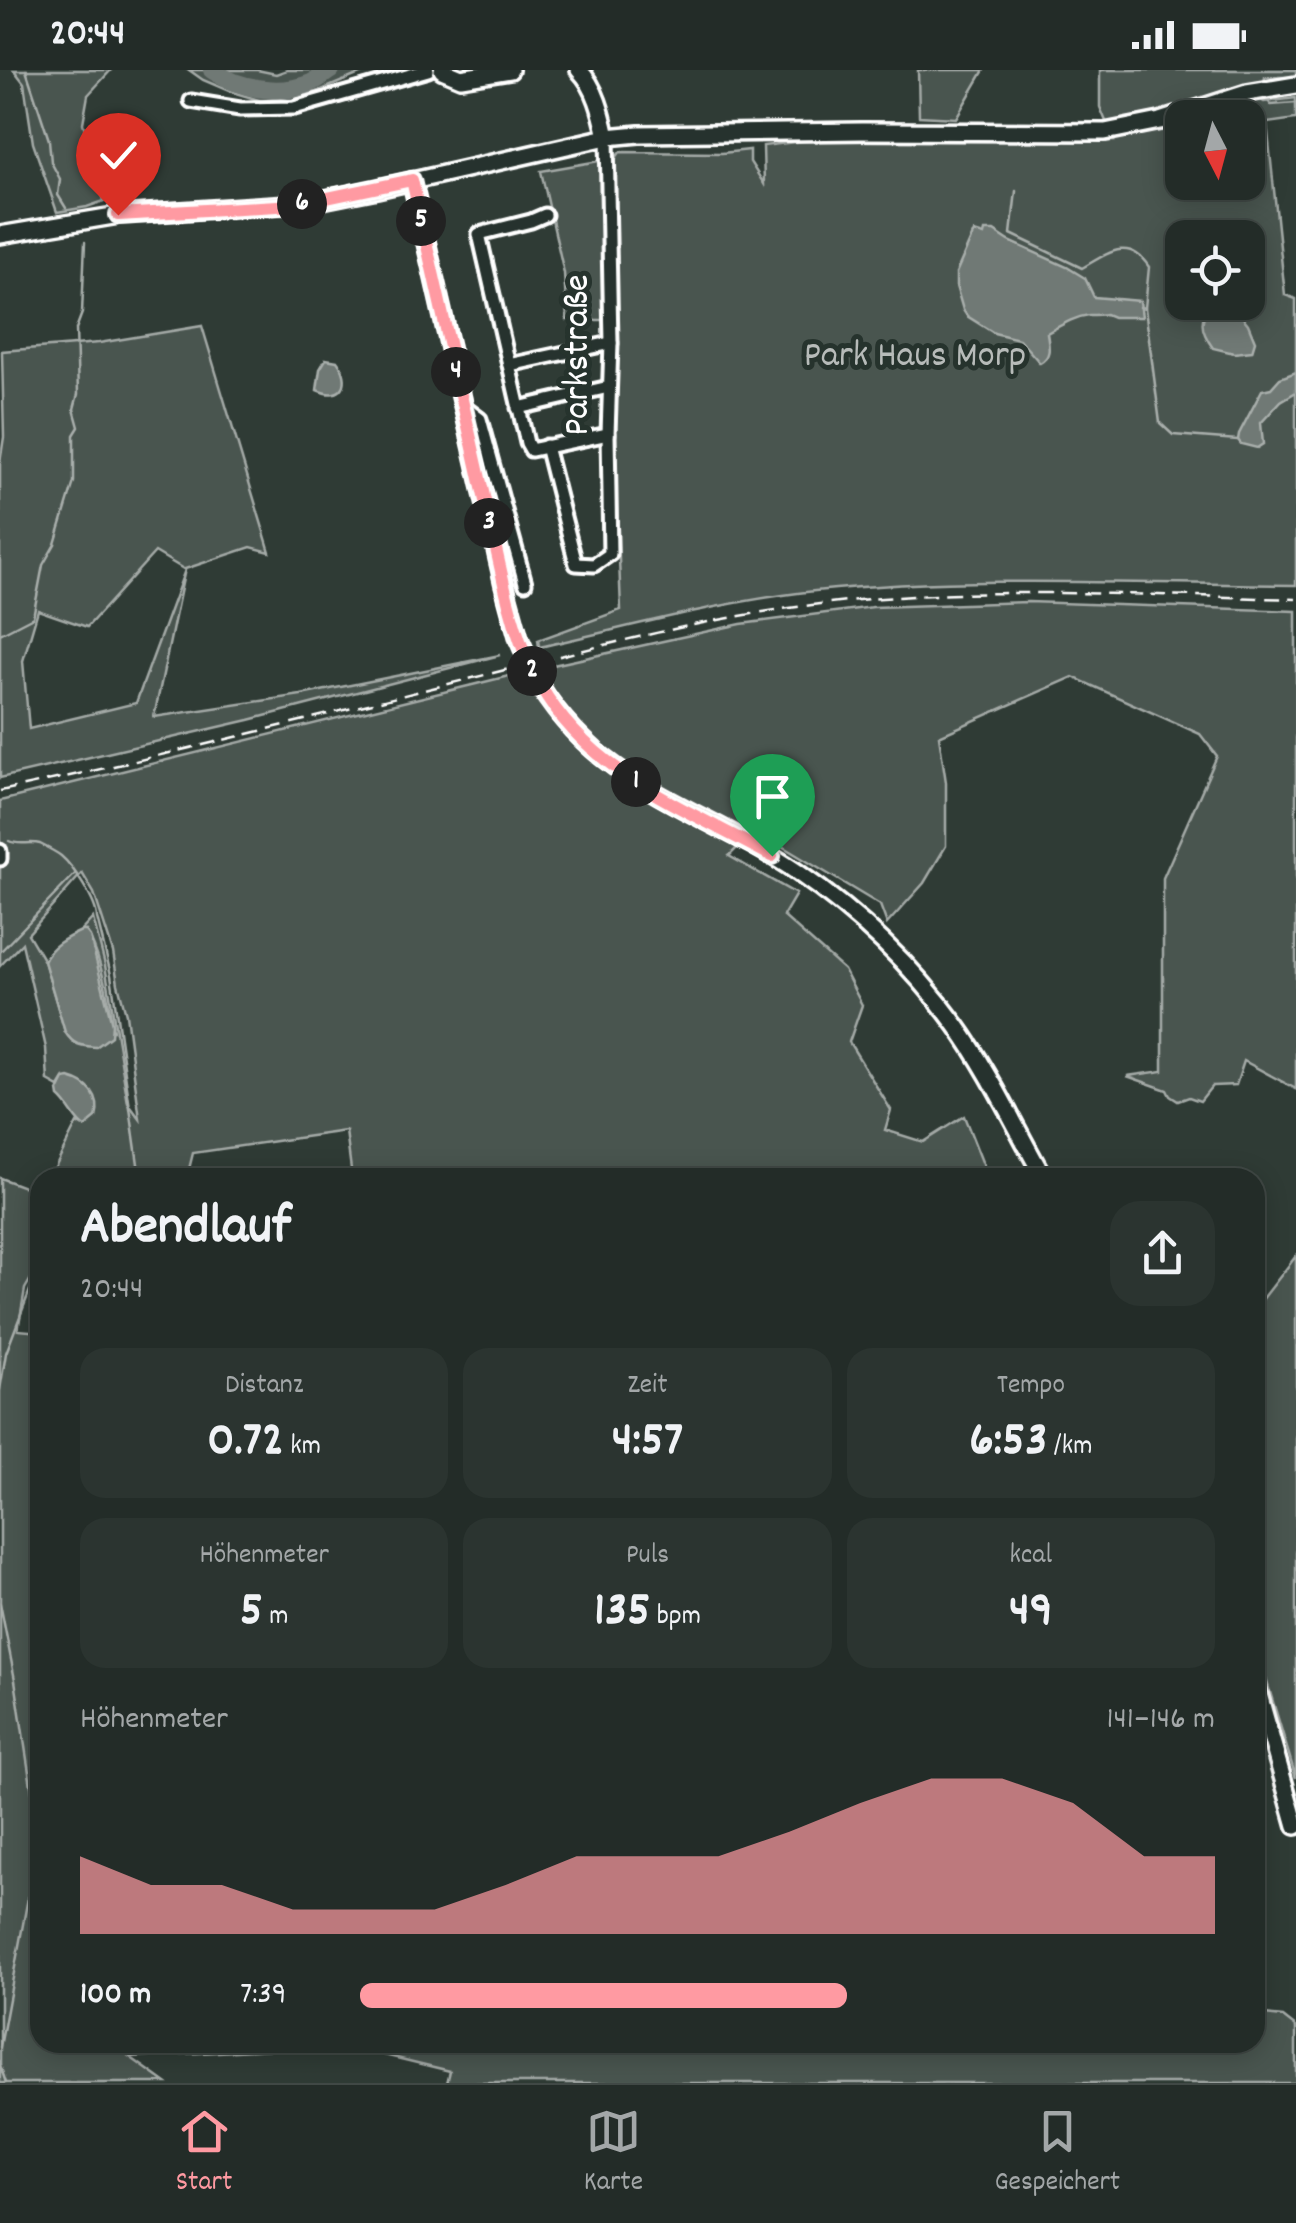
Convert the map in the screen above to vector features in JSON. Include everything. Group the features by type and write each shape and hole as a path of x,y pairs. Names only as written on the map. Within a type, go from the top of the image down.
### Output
{"street":[{"path":"192,101 240,109 294,108 428,70"},
{"path":"442,70 462,78 510,70"},
{"path":"579,70 593,90 606,137"},
{"path":"0,235 119,215 294,205 606,137 862,131 1105,132 1146,125 1247,94 1296,84"},
{"name":"Parkstraße","path":"546,446 576,564 594,565 610,554 611,344 606,137"},
{"path":"412,180 504,584 519,639 540,687 573,731 631,780 784,864 880,938 956,1025 1038,1168"},
{"path":"546,214 478,234 527,443 531,450 608,434"},
{"path":"509,366 611,344"},
{"path":"518,408 609,387"},
{"path":"464,407 480,419 524,583"},
{"path":"1265,1716 1296,1826"}],"green space":[{"path":"14,70 111,70 88,95 83,123 104,201 57,212 33,143 24,83"},
{"path":"189,70 257,70 276,74 287,70 369,70 317,92 262,101 203,80"},
{"path":"918,70 984,70 956,118 919,116"},
{"name":"Park Haus Morp","path":"1100,70 1296,70 1296,77 1265,77 1261,100 1165,100 1165,200 1265,200 1265,102 1296,98 1296,119 1267,123 1285,295 1296,299 1296,585 995,582 875,586 780,595 539,647 538,640 621,610 612,286 604,242 603,320 567,320 564,273 541,171 616,158 620,152 750,150 750,162 764,184 763,146 803,141 1114,141 1100,107"},
{"path":"202,326 270,552 251,547 185,570 155,552 87,627 38,610 23,661 29,729 136,703 185,571 154,717 301,695 500,655 249,720 0,778 2,351 99,343"},
{"path":"1028,602 1296,611 1296,1089 1244,1061 1236,1085 1212,1086 1200,1101 1189,1097 1178,1101 1167,1090 1127,1076 1163,1071 1163,878 1217,756 1200,734 1073,677 939,736 946,782 946,846 924,883 887,924 880,905 755,830 729,856 796,894 783,916 844,970 862,1005 849,1042 891,1110 885,1130 923,1142 964,1116 984,1168 351,1168 346,1131 193,1153 189,1168 54,1168 77,1123 80,1125 64,1079 59,1087 48,1081 46,1048 22,943 0,966 0,801 513,675 520,687 544,667 741,624 873,607","holes":["82,873 94,893 113,952 126,1014 140,1119 128,1103 105,965 93,918 81,931 86,931 96,953 113,1031 65,1032 44,961 28,934"]},
{"path":"0,1178 30,1189 30,1280 18,1330 30,1331 30,2053 201,2053 130,2057 166,2083 0,2083"},
{"path":"1296,1256 1296,1778 1265,1675 1265,1296"},
{"path":"1265,2015 1283,2017 1296,2027 1296,2083 447,2083 450,2071 376,2053 1265,2053"}],"shaded area":[{"path":"985,231 994,231 1067,267 1085,278 1094,297 1140,301 1142,317 1106,314 1072,320 1047,333 1048,354 1040,363 1019,339 994,333 963,310 956,273 974,232 984,235"},
{"path":"1203,320 1245,320 1255,341 1252,351 1234,353 1213,348"},
{"path":"326,359 337,361 344,376 343,388 333,393 317,390"},
{"path":"1296,372 1296,392 1281,401 1261,423 1263,444 1257,448 1241,444 1239,434 1262,390"},
{"path":"81,931 90,936 112,1024 111,1036 96,1047 78,1044 65,1032 44,961 54,947"},
{"path":"64,1079 82,1083 95,1097 96,1118 85,1127 59,1097"}],"waterway":[{"path":"26,70 49,140 51,162 60,179 58,195 66,208"},
{"path":"212,70 234,82 273,90 311,83 331,70"},
{"path":"1269,102 1296,103"},
{"path":"1016,191 1011,234 1082,268 1118,250 1134,252 1149,267 1145,308"},
{"path":"0,634 33,617 43,565 55,544 74,482 74,435 79,427 74,409 78,394 76,329 82,313 85,242"},
{"path":"1140,307 1145,308 1160,423 1173,435 1238,440"},
{"path":"9,841 40,844 61,856 93,903 111,975 139,1168"},
{"path":"0,952 75,874"},
{"path":"0,1390 6,1353 30,1290"},
{"path":"0,1603 30,1779"},
{"path":"0,2047 30,1887"},
{"path":"0,2065 6,2083"}],"railway":[{"path":"0,791 617,642 812,605 993,593 1296,599"}],"route":[{"path":"118,215 294,205 412,180 504,584 519,639 538,683 573,731 631,780 772,856"}]}
